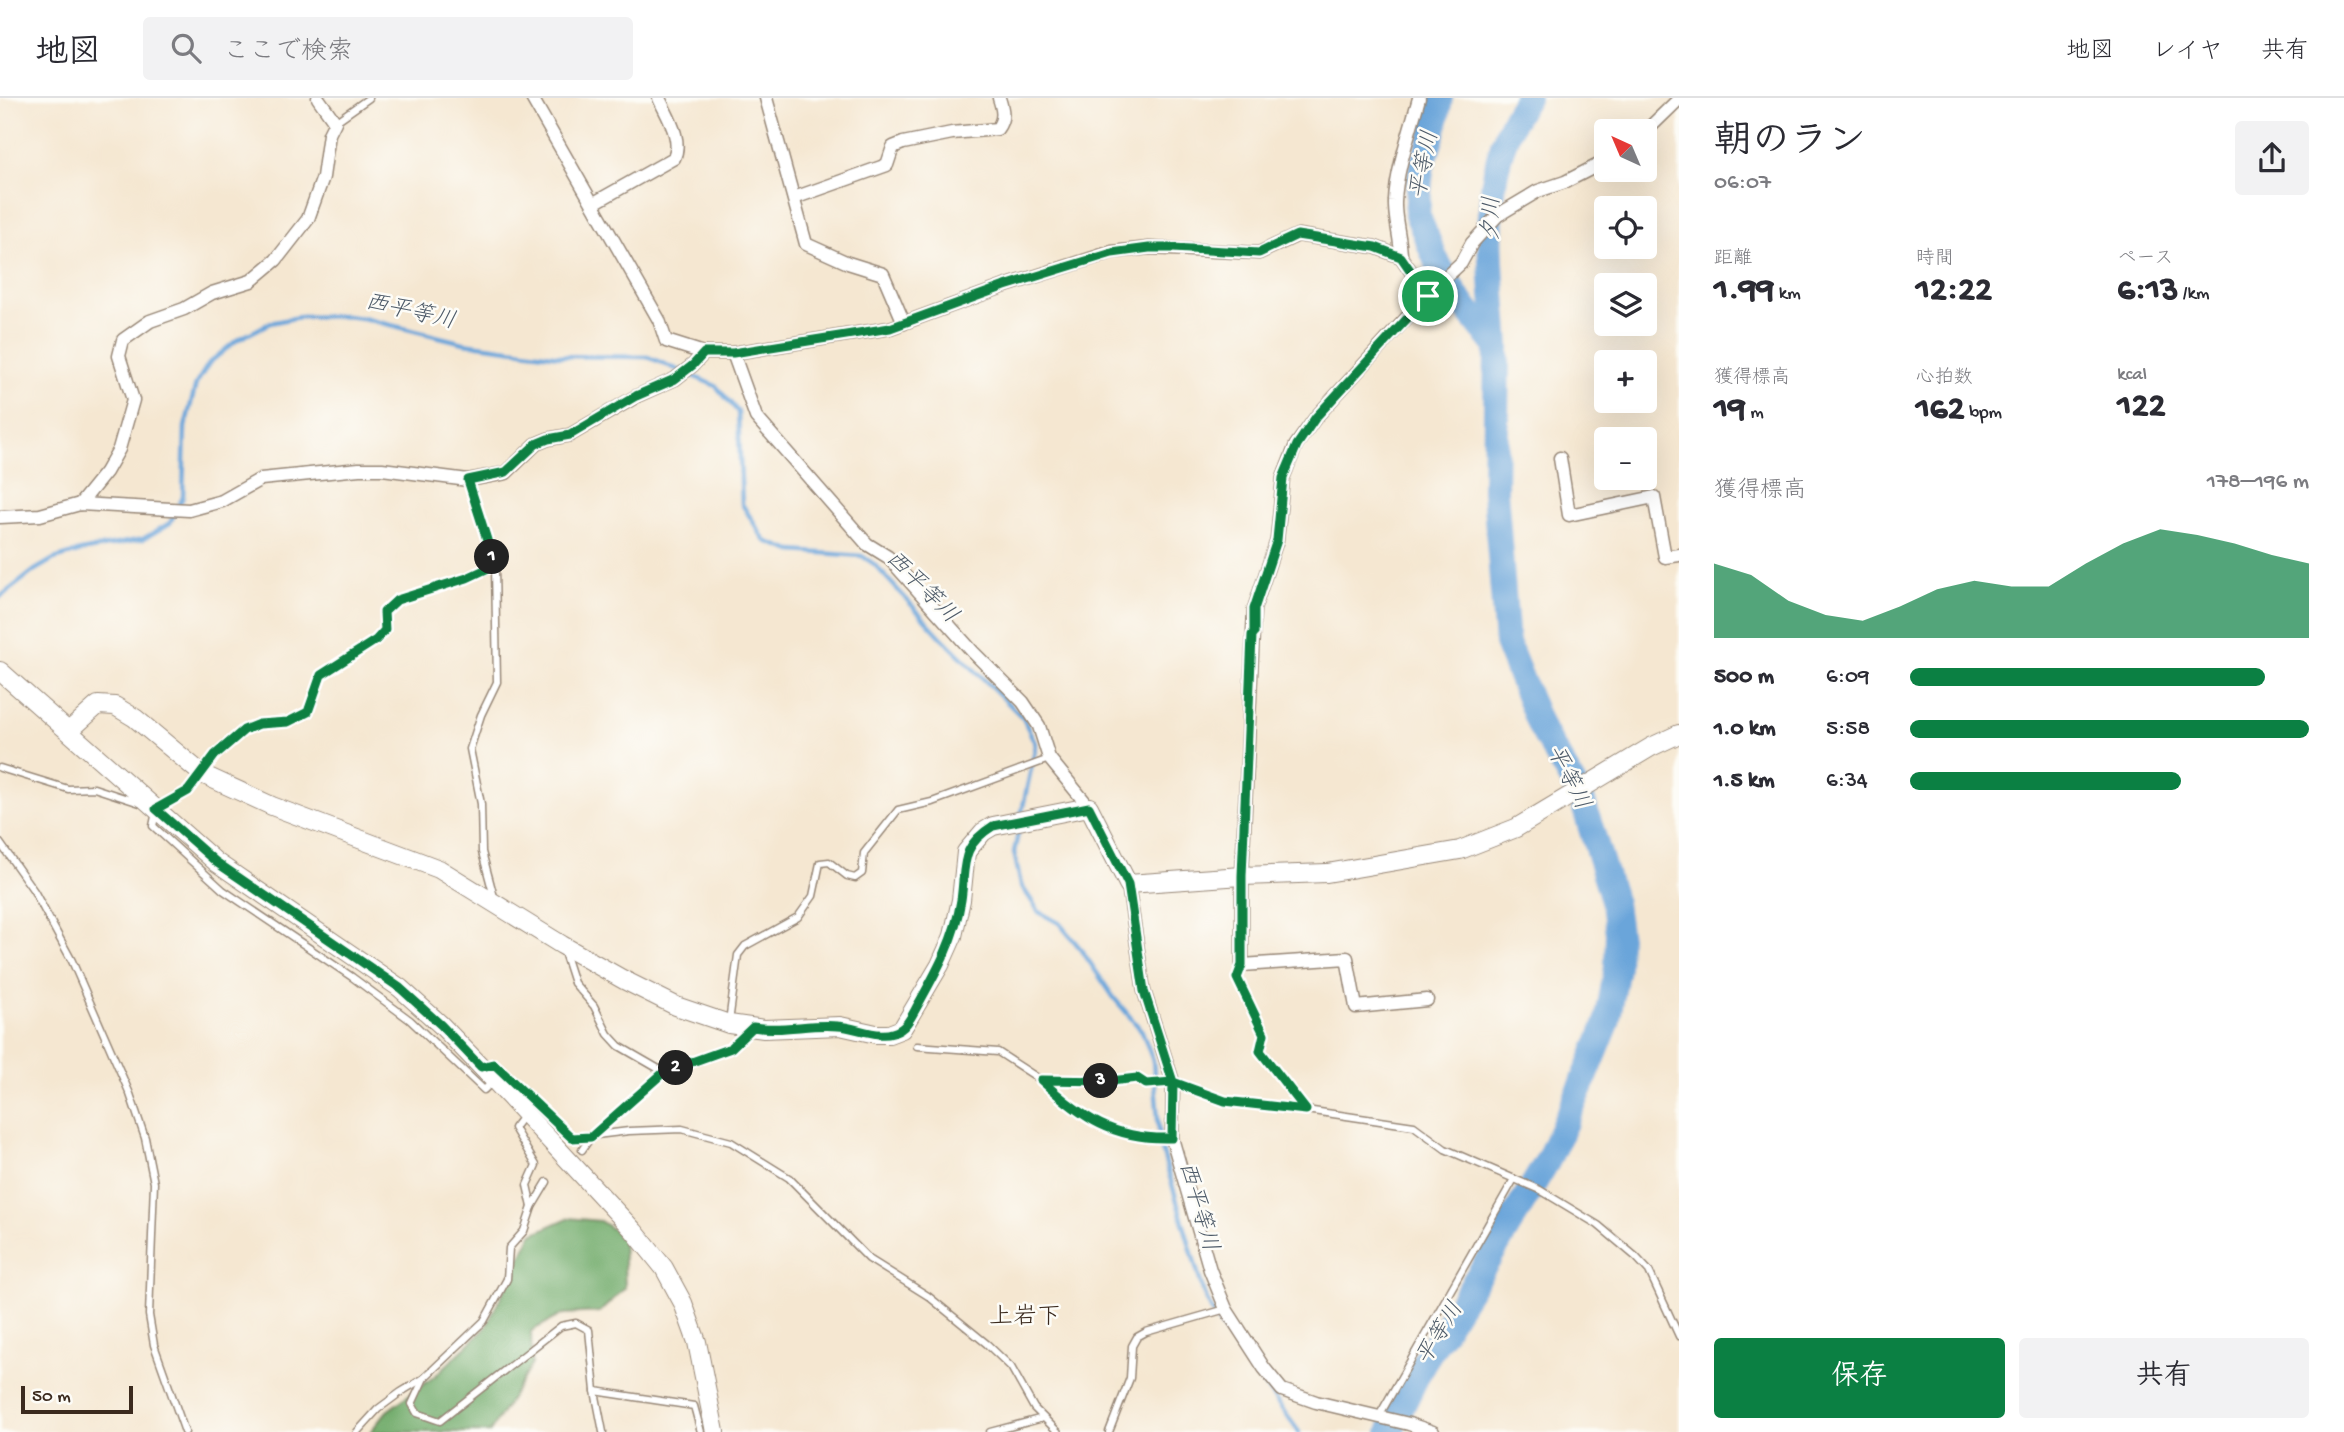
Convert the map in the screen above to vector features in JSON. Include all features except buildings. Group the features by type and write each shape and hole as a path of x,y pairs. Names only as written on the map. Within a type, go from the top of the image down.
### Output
{"street":[{"path":"80,504 106,472 119,449 133,400 119,356 123,340 150,321 184,309 212,293 251,281 276,260 308,219 323,177 329,134 335,122 318,98"},
{"path":"532,98 659,320 666,341 704,353 733,353 890,328 1005,286 1112,253 1149,248 1259,253 1297,235 1375,247 1401,257 1431,292"},
{"path":"594,203 674,158 678,142 659,98"},
{"path":"766,98 806,244 848,263 883,274 904,323"},
{"path":"794,198 887,165 893,147 904,143 952,133 997,129 1004,114 999,98"},
{"path":"1401,257 1401,237 1395,203 1419,98"},
{"path":"1657,120 1679,99"},
{"path":"1427,1000 1356,1007 1347,958 1242,965 1242,876 1254,609 1277,540 1283,478 1297,445 1316,417 1461,263 1472,243 1498,215 1538,191 1565,182 1594,167"},
{"path":"0,517 40,515 80,504 187,510 222,501 261,479 382,469 468,480 506,472 536,444 570,435 636,396 675,379 704,353"},
{"path":"733,353 756,417 867,544 888,557 973,652 1023,702 1039,726 1047,759 1089,807 1128,884 1144,991 1172,1082 1172,1138 1210,1270 1225,1309 1282,1390 1316,1402 1433,1432"},
{"path":"1560,458 1569,515 1654,497 1665,557 1679,555"},
{"path":"0,671 216,862 400,988 441,1025 488,1074 634,1231 664,1268 683,1303 697,1342 715,1432"},
{"path":"69,731 98,705 116,706 202,774 272,806 439,869 562,945 676,1006 729,1024 753,1027 790,1029 840,1026 876,1034 890,1034 902,1029 940,965 953,936 961,900 966,852 983,832 993,826 1089,807"},
{"path":"1128,884 1328,873 1460,850 1516,828 1651,747 1679,734"}],"lane":[{"path":"335,122 369,98"},
{"path":"468,480 495,565 497,682 481,715 470,749 481,804 482,852 495,902"},
{"path":"202,774 215,755 244,730 259,724 288,722 308,712 321,675 376,640 385,630 384,612 397,600 467,578 495,565"},
{"path":"729,1024 738,955 745,946 799,917 813,896 820,863 829,862 847,876 855,878 862,873 864,853 898,810 932,803 1047,759"},
{"path":"0,768 68,789 94,788 156,809"},
{"path":"0,843 34,891 72,961 123,1076 145,1138 154,1183 149,1315 154,1345 185,1432"},
{"path":"562,945 574,983 594,1006 608,1034 619,1046 664,1072"},
{"path":"1242,965 1237,978 1264,1034 1260,1051 1306,1110"},
{"path":"582,1150 591,1137 664,1072 731,1048 753,1027"},
{"path":"917,1046 998,1052 1041,1080 1077,1112 1107,1128 1150,1138 1172,1138"},
{"path":"488,1074 494,1064 572,1138 629,1131 682,1129 731,1142 789,1178 869,1259 928,1296 987,1344 1011,1367 1034,1408 1058,1432"},
{"path":"1041,1080 1111,1081 1137,1078 1146,1084 1172,1082 1225,1101 1414,1126 1446,1149 1524,1181 1598,1225 1636,1257 1648,1271 1679,1336"},
{"path":"525,1114 514,1128 536,1164 527,1185 532,1207"},
{"path":"1381,1417 1514,1179"},
{"path":"357,1432 378,1409 424,1378 484,1321 507,1279 509,1248 524,1231 532,1207 547,1182"},
{"path":"1109,1432 1130,1378 1132,1346 1137,1337 1225,1309"},
{"path":"424,1378 412,1404 417,1413 440,1421 561,1326 576,1323 589,1329 595,1391 603,1432"},
{"path":"595,1391 694,1406 701,1432"},
{"path":"990,1432 1044,1418"}],"path":[{"path":"156,809 188,791 202,774"}],"green space":[{"path":"568,1218 600,1221 623,1236 625,1288 600,1312 563,1314 531,1331 532,1364 490,1432 370,1432 387,1411 435,1376 485,1329 532,1234"}],"waterway":[{"name":"平等川","path":"1390,1432 1423,1363 1548,1160 1607,1023 1617,967 1618,933 1614,903 1582,799 1540,726 1507,643 1495,491 1497,347 1456,295 1435,258 1417,214 1421,169 1434,130 1440,98"},
{"name":"夕川","path":"1497,347 1491,251 1493,187 1511,126 1527,98"},
{"name":"西平等川","path":"0,597 54,559 143,539 170,523 183,497 185,427 196,384 209,363 237,340 270,323 299,317 346,316 464,343 560,356 648,357 716,386 738,412 742,504 765,541 792,551 862,556 874,564 941,637 1023,718 1036,745 1021,816"},
{"name":"西平等川","path":"1020,825 1014,852 1021,885 1039,912 1059,923 1080,948 1114,998 1142,1031 1153,1061 1160,1143 1204,1294 1216,1319 1299,1432"}],"district":[{"name":"上岩下","path":"1025,1318"}],"route":[{"path":"1428,296 1316,417 1297,445 1283,478 1277,540 1254,609 1242,876 1242,965 1237,978 1264,1034 1260,1051 1306,1110 1225,1101 1173,1082 1146,1084 1137,1078 1111,1081 1041,1080 1077,1112 1107,1128 1150,1138 1172,1138 1173,1082 1144,991 1128,884 1089,807 993,826 970,845 966,852 961,900 953,936 940,965 902,1029 890,1034 876,1034 840,1026 790,1029 753,1027 731,1048 664,1072 591,1137 572,1138 494,1064 481,1067 441,1025 400,988 216,862 156,809 188,791 215,755 244,730 259,724 288,722 308,712 321,675 376,640 385,630 384,612 397,600 467,578 495,565 468,480 506,472 536,444 570,435 636,396 675,379 704,353 733,353 890,328 1005,286 1112,253 1173,248 1259,253 1297,235 1375,247 1401,257 1428,296"}]}
